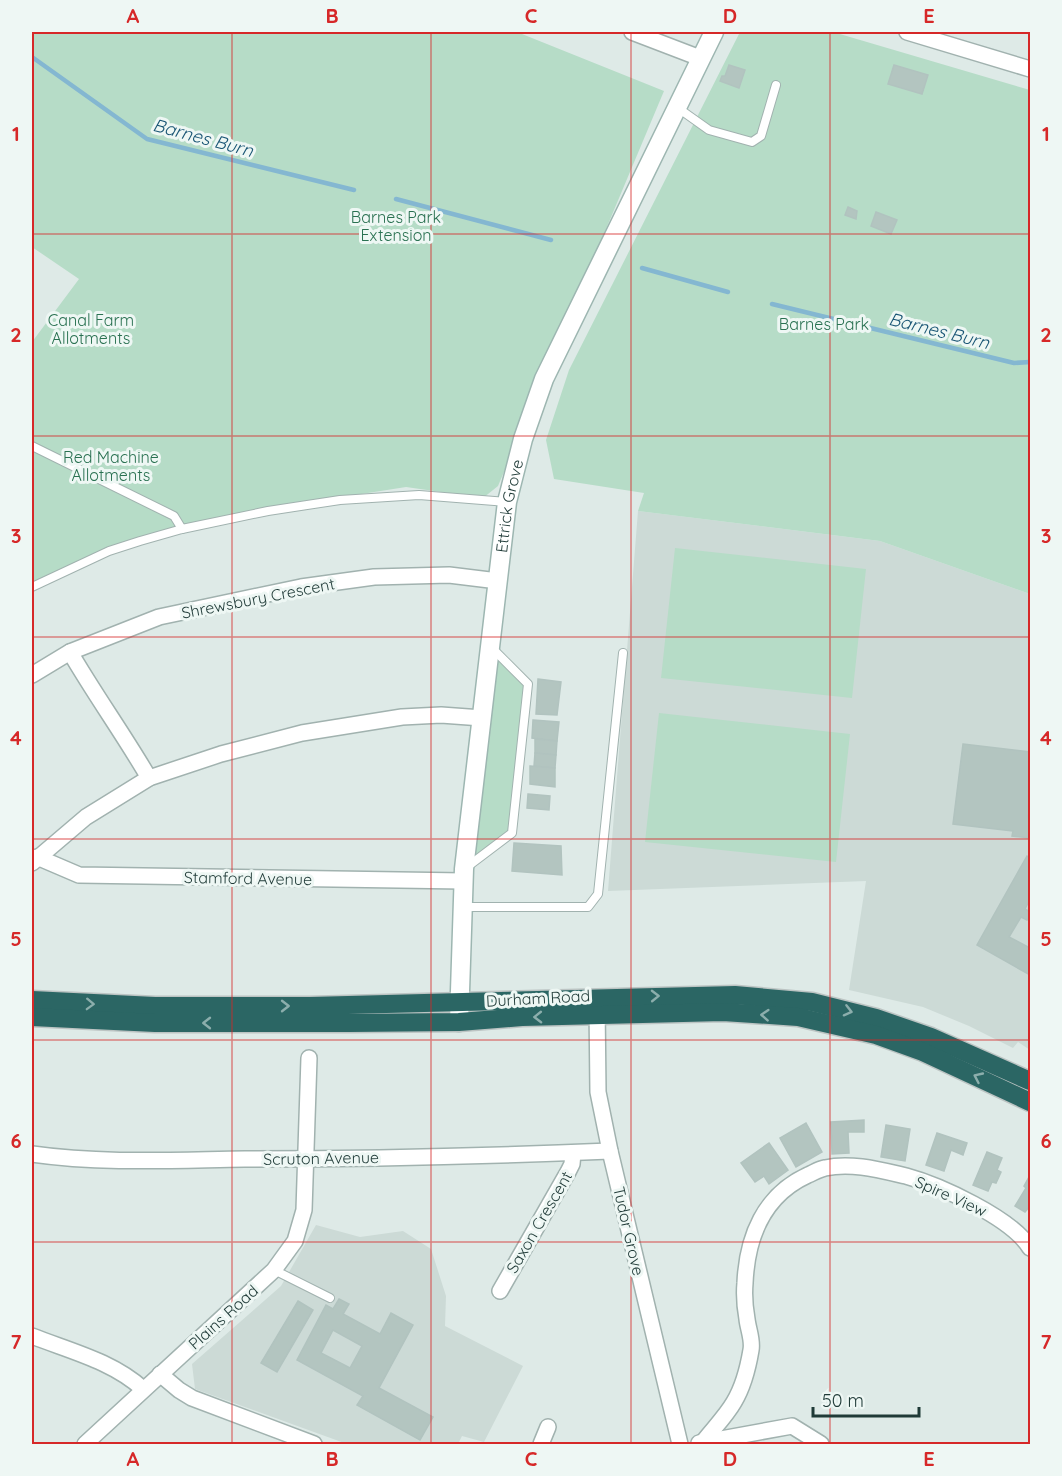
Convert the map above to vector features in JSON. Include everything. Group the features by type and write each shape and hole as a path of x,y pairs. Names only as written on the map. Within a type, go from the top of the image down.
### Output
{"highway":[{"name":"Durham Road","path":"32,1017 156,1023 459,1022 522,1017 597,1006 735,995 812,1002 876,1018 931,1037 1030,1081"},
{"name":"Durham Road","path":"32,1000 155,1006 460,1003 597,1006 798,1017 876,1035 923,1052 1030,1102"}],"street":[{"path":"632,32 700,58"},
{"name":"Ettrick Grove","path":"459,1022 463,875 507,502 523,439 544,379 714,32"},
{"path":"907,32 1030,69"},
{"name":"Shrewsbury Crescent","path":"32,675 70,652 159,617 301,587 374,577 449,575 498,581"},
{"path":"70,652 149,778"},
{"path":"34,860 86,817 149,778 221,754 302,733 402,717 441,715 482,718"},
{"name":"Stamford Avenue","path":"34,860 79,875 463,875"},
{"name":"Tudor Grove","path":"597,1006 598,1092 680,1444"},
{"name":"Plains Road","path":"85,1444 274,1270 295,1241 304,1210 309,1058"},
{"name":"Scruton Avenue","path":"32,1154 63,1158 127,1160 307,1159 610,1151"},
{"name":"Saxon Crescent","path":"500,1291 568,1172 572,1164 573,1153"},
{"name":"Spire View","path":"703,1442 734,1402 747,1372 752,1347 744,1284 748,1249 759,1220 776,1196 801,1179 824,1168 850,1167 873,1168 916,1179 995,1216 1025,1238 1030,1248"},
{"path":"32,1336 112,1367 129,1376 143,1389"},
{"path":"160,1374 178,1390 192,1398 314,1444"},
{"path":"687,1444 792,1426 822,1444"},
{"path":"541,1444 548,1427"}],"lane":[{"path":"676,107 709,130 752,142 757,141 761,136 776,85"},
{"path":"32,446 174,516 182,529"},
{"path":"32,587 109,551 182,529 268,511 340,500 418,495 507,502"},
{"path":"463,875 512,833 528,684 490,647"},
{"path":"462,908 588,907 596,898 623,653"},
{"path":"274,1270 330,1298"}],"shaded area":[{"path":"638,511 880,541 1030,594 1030,1050 1018,1042 1013,1048 923,1007 849,990 866,881 608,891"},
{"path":"316,1225 360,1237 403,1231 431,1249 446,1296 445,1326 523,1366 484,1442 462,1436 458,1444 347,1444 195,1389 192,1364 281,1286"}],"green space":[{"name":"Barnes Park Extension","path":"32,32 517,32 664,91 498,486 483,498 406,487 266,509 105,550 32,583 32,342 79,279 32,247"},
{"name":"Barnes Park","path":"740,32 833,32 1030,90 1030,594 880,541 638,511 644,493 554,479 546,440 569,370"},
{"path":"675,548 866,569 852,698 661,678"},
{"path":"490,647 528,684 512,833 464,869"},
{"path":"659,713 850,734 836,862 645,842"}],"building":[{"path":"729,65 745,70 739,88 720,81 722,76 725,76"},
{"path":"894,65 928,75 922,94 888,84"},
{"path":"848,207 857,211 856,219 845,215"},
{"path":"876,212 897,220 891,234 871,226"},
{"path":"538,679 561,682 557,715 536,714"},
{"path":"533,720 559,722 557,741 532,738"},
{"path":"535,739 557,741 556,755 535,753"},
{"path":"963,744 1030,752 1030,815 1028,818 1030,818 1030,838 1012,836 1013,831 953,824"},
{"path":"535,753 556,755 555,768 534,766"},
{"path":"530,766 555,768 555,787 530,784"},
{"path":"528,794 550,796 549,810 527,808"},
{"path":"514,843 561,846 562,875 512,871"},
{"path":"1027,856 1030,858 1030,899 1025,909 1030,912 1030,915 1027,920 1021,917 1009,937 1030,948 1030,975 977,945"},
{"path":"864,1120 864,1132 848,1132 849,1153 832,1154 831,1122"},
{"path":"806,1123 822,1152 796,1167 780,1138"},
{"path":"886,1125 910,1129 905,1161 881,1157"},
{"path":"937,1133 967,1143 963,1155 951,1150 944,1171 926,1165"},
{"path":"769,1143 788,1170 769,1184 764,1176 755,1182 741,1163"},
{"path":"987,1152 1002,1158 997,1170 1001,1172 996,1183 992,1182 988,1191 973,1185"},
{"path":"1029,1177 1030,1206 1025,1212 1015,1206 1026,1188 1024,1186"},
{"path":"339,1299 349,1304 343,1314 380,1334 391,1313 413,1325 379,1388 433,1417 420,1440 357,1405 363,1396 297,1360 326,1305 333,1309","holes":["333,1330 362,1346 350,1368 321,1353"]},
{"path":"298,1301 313,1310 277,1372 261,1363"}],"waterway":[{"name":"Barnes Burn","path":"32,57 147,139 354,190"},
{"path":"396,199 551,240"},
{"name":"Barnes Burn","path":"642,268 728,292"},
{"name":"Barnes Burn","path":"772,304 1014,363 1030,362"}],"park label":[{"name":"Canal Farm Allotments","path":"91,329"},
{"name":"Red Machine Allotments","path":"111,466"}]}
